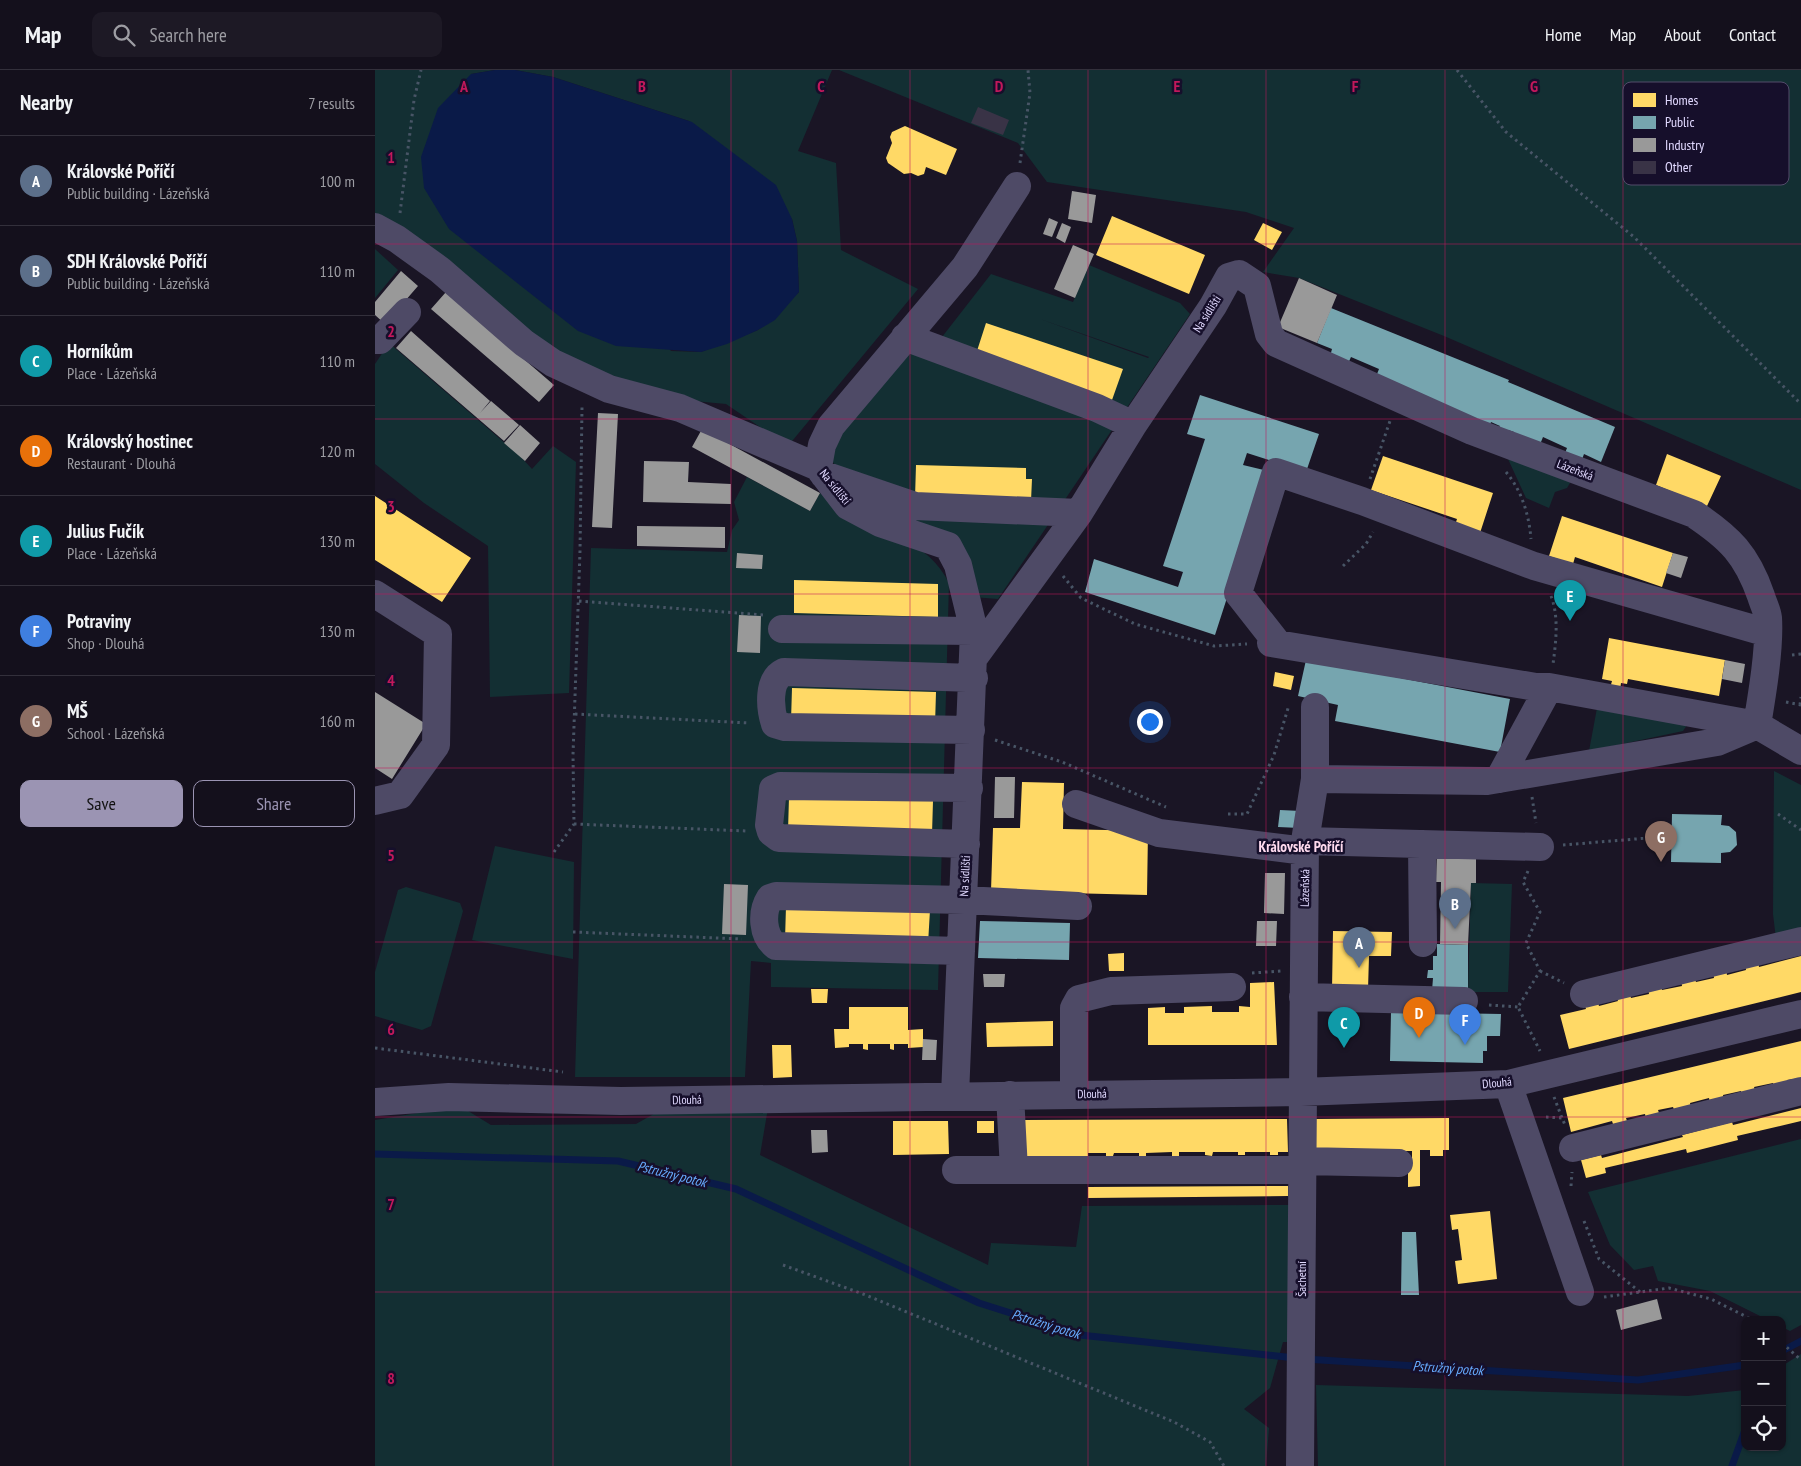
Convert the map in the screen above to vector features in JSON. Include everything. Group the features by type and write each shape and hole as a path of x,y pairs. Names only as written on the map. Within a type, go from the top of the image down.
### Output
{"street":[{"name":"Na sídlišti","path":"955,1096 974,655 958,564 948,546 879,523 848,506 821,471 822,445 831,426 965,267 1017,186"},
{"path":"386,233 440,270 524,344 553,363 609,389 681,408 821,471 915,506 1079,513"},
{"name":"Lázeňská","path":"1229,277 1239,274 1257,286 1269,334 1276,342 1472,431 1694,514 1736,547 1753,571 1768,615 1768,632 1757,725"},
{"name":"Na sídlišti","path":"974,655 1079,513 1133,425 1213,306 1229,277"},
{"path":"375,340 380,340 407,312"},
{"path":"905,338 1097,408 1133,425"},
{"path":"1768,632 1534,566 1362,501 1276,472 1238,593 1274,644 1537,687 1549,687 1757,725 1801,751"},
{"path":"375,594 438,634 436,745 400,795 375,801"},
{"path":"783,629 974,655"},
{"path":"971,730 785,727 775,724 772,715 773,683 778,675 784,672 974,655"},
{"path":"1499,779 1549,687"},
{"name":"Lázeňská","path":"1301,1092 1305,846 1315,779 1315,707"},
{"path":"1315,779 1487,781 1717,742 1757,725"},
{"path":"966,844 779,838 771,832 769,825 771,796 773,789 780,786 969,788"},
{"path":"1076,804 1159,833 1305,846 1422,844 1540,847"},
{"path":"1422,844 1423,943"},
{"path":"961,951 776,946 768,940 765,933 765,905 769,898 776,896 964,900 1078,906"},
{"path":"1585,994 1801,941"},
{"path":"1075,1094 1074,1008 1079,999 1111,992 1232,987"},
{"path":"1303,997 1464,1001"},
{"name":"Dlouhá","path":"375,1102 449,1097 621,1101 1301,1092 1508,1084 1801,1014"},
{"path":"1508,1084 1580,1292"},
{"path":"1573,1148 1801,1091"},
{"name":"Šachetní","path":"1300,1466 1303,1165 1301,1092"},
{"path":"1009,1095 1013,1170"},
{"path":"956,1170 1399,1163"}],"path":[{"path":"386,233 421,70"},
{"path":"1017,186 1030,93 1027,70"},
{"path":"1457,70 1506,132 1634,236 1801,404"},
{"path":"1362,501 1399,397"},
{"path":"554,852 574,824 582,407"},
{"path":"1343,566 1365,544 1376,527"},
{"path":"1047,556 1081,598 1135,624 1214,646 1274,644"},
{"path":"579,600 784,616 783,629"},
{"path":"1800,705 1801,697"},
{"path":"1220,814 1247,814 1274,755 1291,701 1315,707"},
{"path":"575,714 775,724"},
{"path":"971,730 1062,762 1175,810"},
{"path":"1529,774 1540,847 1672,836"},
{"path":"1779,814 1801,830"},
{"path":"574,824 771,832"},
{"path":"573,932 768,940"},
{"path":"1232,987 1239,973 1304,970"},
{"path":"375,1048 563,1072"},
{"path":"1552,1094 1562,1118"},
{"path":"1571,1186 1574,1195"},
{"path":"1581,1213 1599,1259 1641,1292"},
{"path":"783,1266 863,1294 1174,1422 1210,1442 1224,1466"},
{"path":"1580,1292 1608,1298 1669,1288 1711,1299 1745,1316"},
{"path":"1786,1347 1800,1359"}],"green space":[{"path":"375,70 495,70 471,74 671,351 701,352 758,330 799,292 797,241 792,219 689,121 553,77 515,70 832,70 798,151 836,163 841,250 918,289 788,446 726,404 672,399 593,372 540,344 375,218"},
{"path":"839,70 1801,70 1801,490 1444,336 1299,278 1263,272 1294,228 1246,212 1047,182 1018,143"},
{"path":"375,249 398,270 375,298"},
{"path":"1089,265 1180,303 1190,314 998,599 973,597 911,521 839,470 831,460 841,428 903,347 928,355 991,274 1073,302","holes":["1040,319 1149,357 1148,358"]},
{"path":"389,343 521,457 532,469 553,446 576,462 569,693 490,697 488,546 424,503 375,464 375,364"},
{"path":"1502,446 1573,478 1567,488 1555,492 1549,508 1526,498"},
{"path":"747,477 810,511 820,493 844,512 905,540 918,548 930,557 949,583 938,990 771,987 771,963 751,961 745,1077 575,1077 591,548 727,552 732,530 739,520 734,502"},
{"path":"1597,708 1687,725 1683,731 1589,751"},
{"path":"1774,771 1801,785 1801,934 1776,939 1773,914"},
{"path":"495,846 574,862 573,959 472,940"},
{"path":"1471,883 1512,884 1508,992 1468,992"},
{"path":"406,887 460,903 463,911 431,1026 422,1030 375,1016 375,972 398,890"},
{"path":"460,1106 491,1125 636,1124 666,1107 768,1108 760,1155 988,1265 991,1243 1076,1247 1082,1206 1289,1205 1290,1342 1283,1342 1270,1388 1244,1409 1269,1428 1266,1466 375,1466 375,1120"},
{"path":"1801,1139 1801,1325 1790,1331 1786,1329 1786,1316 1760,1316 1710,1291 1658,1281 1653,1266 1634,1270 1610,1245 1588,1192"},
{"path":"1801,1354 1801,1466 1318,1466 1316,1385 1688,1396 1741,1390 1741,1451 1786,1451 1786,1363"}],"water":[{"path":"495,70 515,70 553,77 692,122 776,185 792,219 797,241 799,292 775,320 727,344 701,352 616,346 578,331 449,229 424,188 421,157 438,108 471,74"}],"building: Homes":[{"path":"905,126 957,149 946,175 926,167 924,174 918,176 911,173 904,174 888,163 886,158 892,143 890,137 892,132"},
{"path":"1112,216 1205,255 1189,294 1096,255"},
{"path":"1263,223 1282,232 1272,250 1254,240"},
{"path":"986,323 1123,369 1112,400 976,354"},
{"path":"1667,454 1721,476 1707,506 1656,485"},
{"path":"1383,456 1493,493 1480,533 1455,525 1457,519 1371,490"},
{"path":"916,465 1026,468 1026,479 1032,479 1031,501 915,498"},
{"path":"375,496 471,558 442,602 375,560"},
{"path":"1562,516 1673,553 1662,587 1575,557 1573,564 1549,556"},
{"path":"794,580 938,584 938,617 794,613"},
{"path":"1609,638 1725,660 1719,696 1628,679 1627,684 1621,683 1620,690 1610,688 1612,681 1602,679"},
{"path":"1275,672 1294,676 1291,690 1273,686"},
{"path":"792,688 936,692 935,725 791,721"},
{"path":"1022,782 1064,783 1063,829 1148,831 1147,895 991,891 993,828 1020,828"},
{"path":"789,797 933,801 932,834 788,831"},
{"path":"786,906 930,910 928,944 785,940"},
{"path":"1333,931 1392,932 1391,956 1369,956 1368,990 1332,989"},
{"path":"1124,953 1124,971 1109,971 1108,954"},
{"path":"1801,956 1801,992 1569,1049 1560,1015 1586,1009 1584,1003 1597,1000 1599,1006 1618,1001 1616,996 1629,992 1631,998 1649,994 1648,988 1661,985 1662,990 1682,986 1681,980 1694,977 1696,982 1714,978 1713,972 1726,969 1727,975 1746,970 1745,964 1758,961 1759,967"},
{"path":"1274,982 1277,1045 1148,1045 1148,1008 1165,1007 1165,1013 1184,1013 1184,1007 1212,1006 1212,1012 1239,1012 1239,1006 1250,1007 1250,983"},
{"path":"811,989 828,989 827,1003 812,1003"},
{"path":"849,1007 908,1007 908,1030 923,1029 923,1047 908,1048 908,1044 894,1044 894,1050 890,1049 890,1044 868,1044 868,1050 863,1049 863,1044 849,1044 849,1047 835,1048 834,1029 849,1029"},
{"path":"1053,1021 1053,1046 987,1047 986,1023"},
{"path":"1801,1041 1801,1078 1787,1080 1788,1085 1775,1088 1773,1083 1754,1087 1756,1093 1742,1096 1741,1091 1723,1095 1724,1101 1710,1104 1709,1098 1690,1103 1691,1108 1675,1112 1673,1107 1658,1110 1660,1116 1646,1119 1645,1114 1626,1118 1628,1124 1614,1127 1612,1121 1571,1132 1563,1098"},
{"path":"772,1045 791,1045 792,1077 773,1078"},
{"path":"1801,1108 1801,1121 1737,1136 1738,1140 1687,1153 1686,1149 1605,1168 1606,1173 1586,1178 1581,1160 1601,1155 1602,1158 1732,1122 1733,1125"},
{"path":"1449,1118 1449,1150 1443,1150 1443,1156 1430,1156 1430,1150 1420,1150 1420,1186 1408,1187 1408,1165 1412,1163 1412,1151 1406,1151 1406,1157 1315,1152 1314,1119"},
{"path":"1287,1119 1288,1152 1278,1152 1278,1155 1270,1155 1270,1152 1245,1152 1245,1155 1238,1155 1238,1152 1213,1152 1212,1156 1205,1155 1205,1152 1179,1152 1179,1156 1172,1156 1172,1152 1146,1153 1146,1156 1139,1156 1139,1153 1114,1153 1113,1156 1106,1156 1106,1153 1088,1153 1088,1156 1022,1157 1022,1120"},
{"path":"893,1121 948,1121 949,1154 893,1155"},
{"path":"977,1121 994,1121 994,1133 977,1133"},
{"path":"1288,1186 1288,1196 1088,1198 1088,1187"},
{"path":"1490,1211 1497,1279 1458,1284 1455,1261 1462,1260 1458,1229 1452,1230 1450,1215"}],"building: Public":[{"path":"1331,308 1509,380 1508,382 1615,427 1601,462 1584,454 1580,465 1563,458 1567,448 1543,437 1539,447 1513,436 1514,432 1508,430 1506,434 1497,430 1500,426 1491,422 1489,427 1375,379 1379,369 1351,357 1346,368 1329,360 1332,349 1317,343"},
{"path":"1200,395 1319,434 1306,472 1247,453 1243,465 1268,471 1215,635 1085,592 1094,559 1178,587 1183,572 1163,566 1205,439 1187,434"},
{"path":"1306,660 1510,699 1500,752 1335,721 1338,705 1298,696"},
{"path":"1280,810 1301,811 1300,828 1278,827"},
{"path":"1672,814 1722,815 1721,825 1729,826 1736,832 1737,845 1730,852 1721,853 1721,863 1671,862"},
{"path":"980,921 1070,923 1069,960 978,958"},
{"path":"1437,944 1468,945 1468,992 1432,991 1433,978 1427,978 1428,970 1433,970 1433,956 1437,956"},
{"path":"1391,1012 1501,1014 1500,1036 1487,1036 1487,1051 1483,1051 1483,1063 1390,1061"},
{"path":"1402,1232 1416,1232 1419,1295 1401,1295"}],"building: Industry":[{"path":"1072,191 1096,195 1092,223 1068,219"},
{"path":"1049,218 1058,222 1052,237 1043,234"},
{"path":"1062,223 1071,227 1065,243 1056,238"},
{"path":"1073,245 1094,254 1075,298 1054,289"},
{"path":"401,271 418,286 385,324 375,315 375,302"},
{"path":"1299,278 1337,295 1317,343 1278,327"},
{"path":"446,292 554,385 539,402 431,309"},
{"path":"411,331 490,401 480,413 491,401 519,425 504,441 396,348"},
{"path":"598,413 618,414 612,528 592,527"},
{"path":"520,425 540,443 525,461 504,443"},
{"path":"702,429 820,493 810,511 692,447"},
{"path":"644,461 689,462 688,482 731,484 731,504 643,502"},
{"path":"637,526 725,527 725,548 637,546"},
{"path":"737,553 763,555 762,569 736,568"},
{"path":"1673,553 1688,557 1681,578 1666,573"},
{"path":"739,615 761,616 760,653 737,652"},
{"path":"1725,660 1745,664 1742,683 1722,679"},
{"path":"375,692 426,724 392,779 375,768"},
{"path":"995,777 1015,777 1014,818 994,818"},
{"path":"1437,852 1476,853 1476,883 1471,883 1468,945 1440,944 1441,882 1436,882"},
{"path":"1265,873 1285,873 1284,914 1264,913"},
{"path":"724,884 748,885 746,935 722,934"},
{"path":"1257,921 1277,921 1276,946 1256,946"},
{"path":"983,974 1005,974 1004,987 984,987"},
{"path":"923,1039 937,1040 936,1060 922,1060"},
{"path":"811,1130 827,1130 828,1152 812,1153"},
{"path":"1657,1299 1662,1319 1621,1330 1616,1310"}],"building: Other":[{"path":"978,107 1009,120 1003,135 971,123"}],"waterway":[{"name":"Pstružný potok","path":"375,1154 618,1161 736,1189 979,1303 1080,1335 1295,1358"},
{"name":"Pstružný potok","path":"1786,1349 1801,1341"},
{"name":"Pstružný potok","path":"1305,1359 1638,1380 1741,1366"},
{"path":"1732,1466 1741,1441"}],"place":[{"name":"Julius Fučík","path":"1570,621"},
{"name":"MŠ","path":"1661,862"},
{"name":"SDH Královské Poříčí","path":"1455,929"},
{"name":"Královské Poříčí","path":"1359,968"},
{"name":"Královský hostinec","path":"1419,1038"},
{"name":"Potraviny","path":"1465,1045"},
{"name":"Horníkům","path":"1344,1048"}],"district":[{"name":"Královské Poříčí","path":"1301,847"}]}
